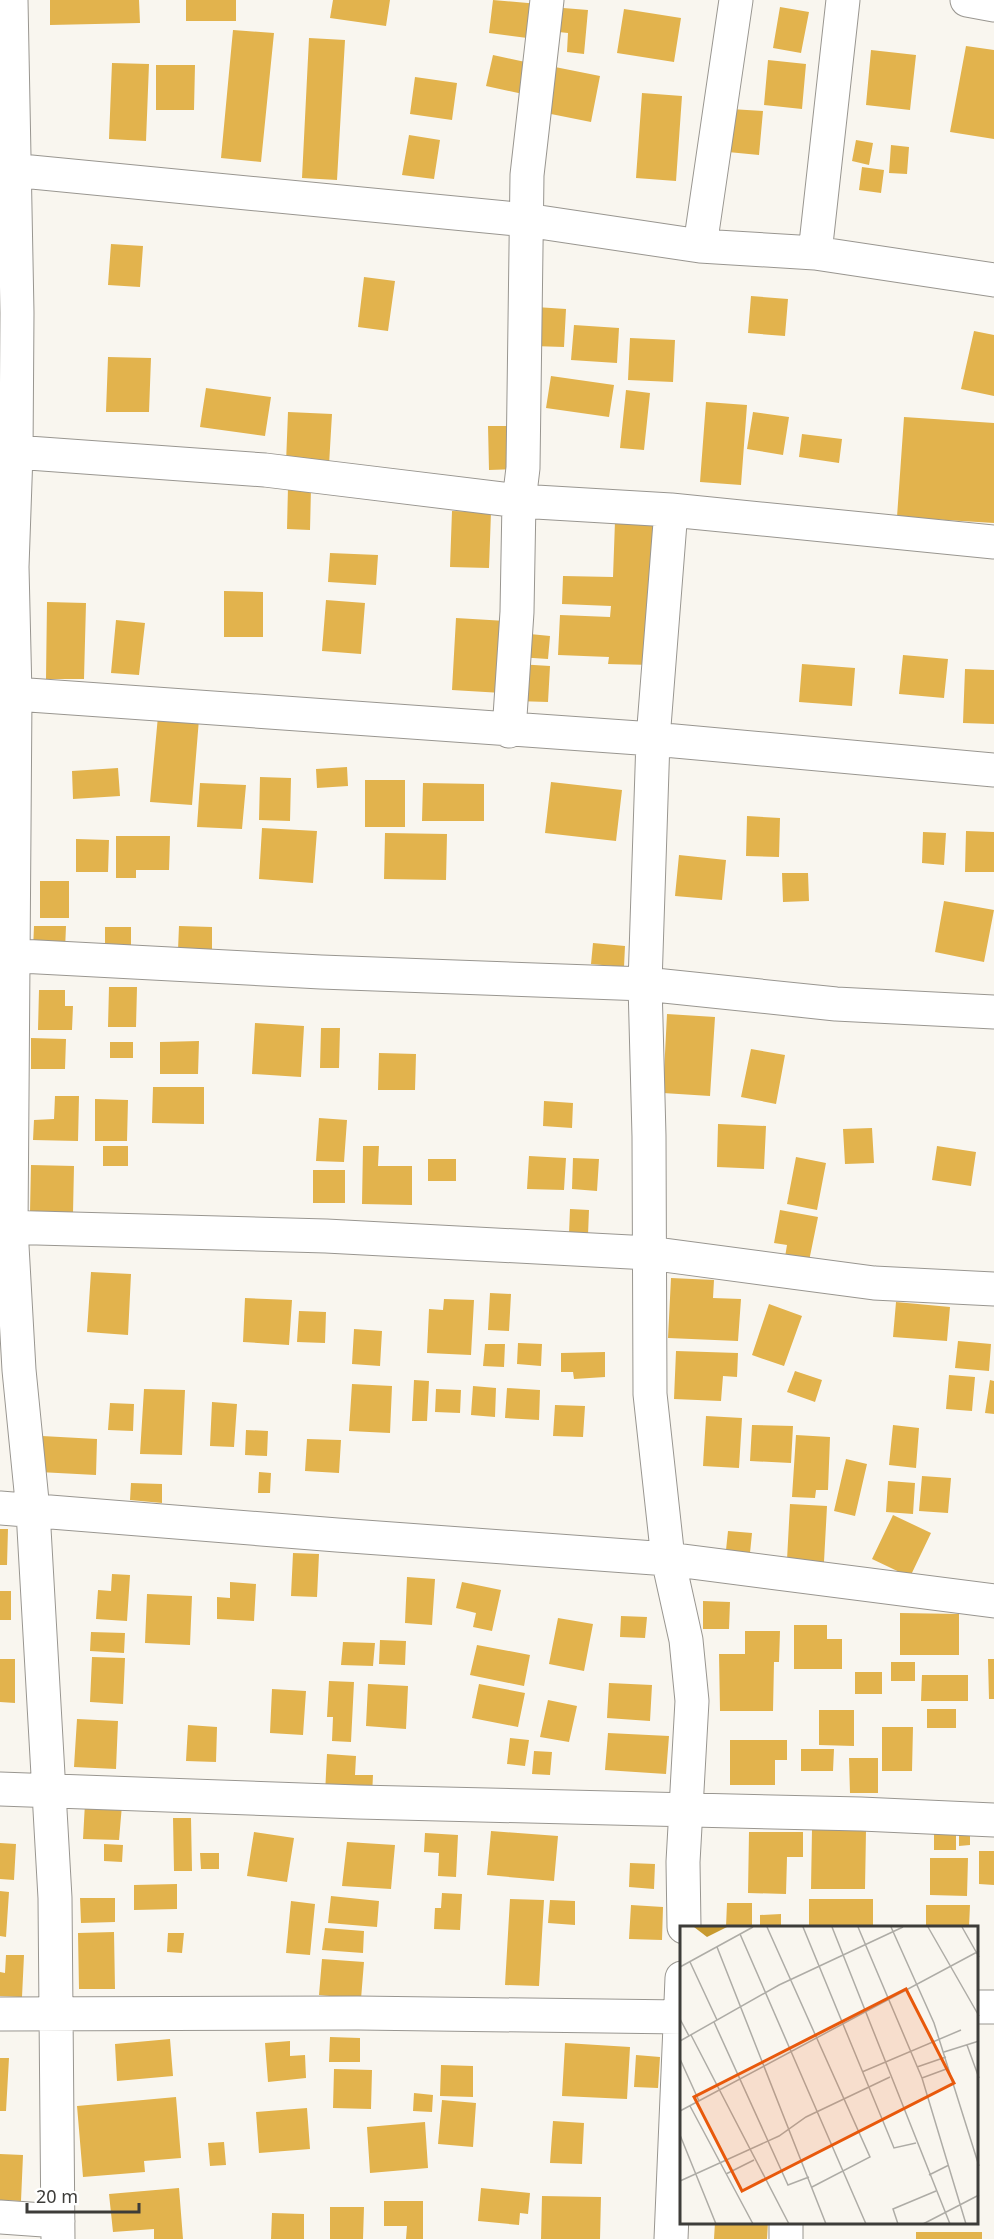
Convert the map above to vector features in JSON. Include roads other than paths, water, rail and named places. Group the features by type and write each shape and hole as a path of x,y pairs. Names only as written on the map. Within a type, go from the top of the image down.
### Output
{"street":[{"path":"0,2217 58,2230 55,1898 33,1511 5,1227 8,694 12,567 8,452 8,170 11,0"},
{"path":"508,730 517,612 519,501 523,468 527,175 547,0"},
{"path":"700,246 736,0"},
{"path":"815,253 843,0"},
{"path":"968,0 994,5"},
{"path":"8,170 526,220 700,246 815,253 994,280"},
{"path":"8,452 266,470 519,501 671,510 994,542"},
{"path":"671,510 653,739 645,984 649,1136 650,1394 668,1559 686,1640 692,1701 683,1862 684,1926"},
{"path":"8,694 653,739 994,770"},
{"path":"7,955 321,972 645,984 836,1004 994,1012"},
{"path":"5,1227 326,1236 649,1253 874,1284 994,1289"},
{"path":"0,1508 668,1559 994,1601"},
{"path":"0,1789 861,1814 994,1820"},
{"path":"0,2014 358,2013 680,2017"},
{"path":"671,2239 680,2039"}]}
